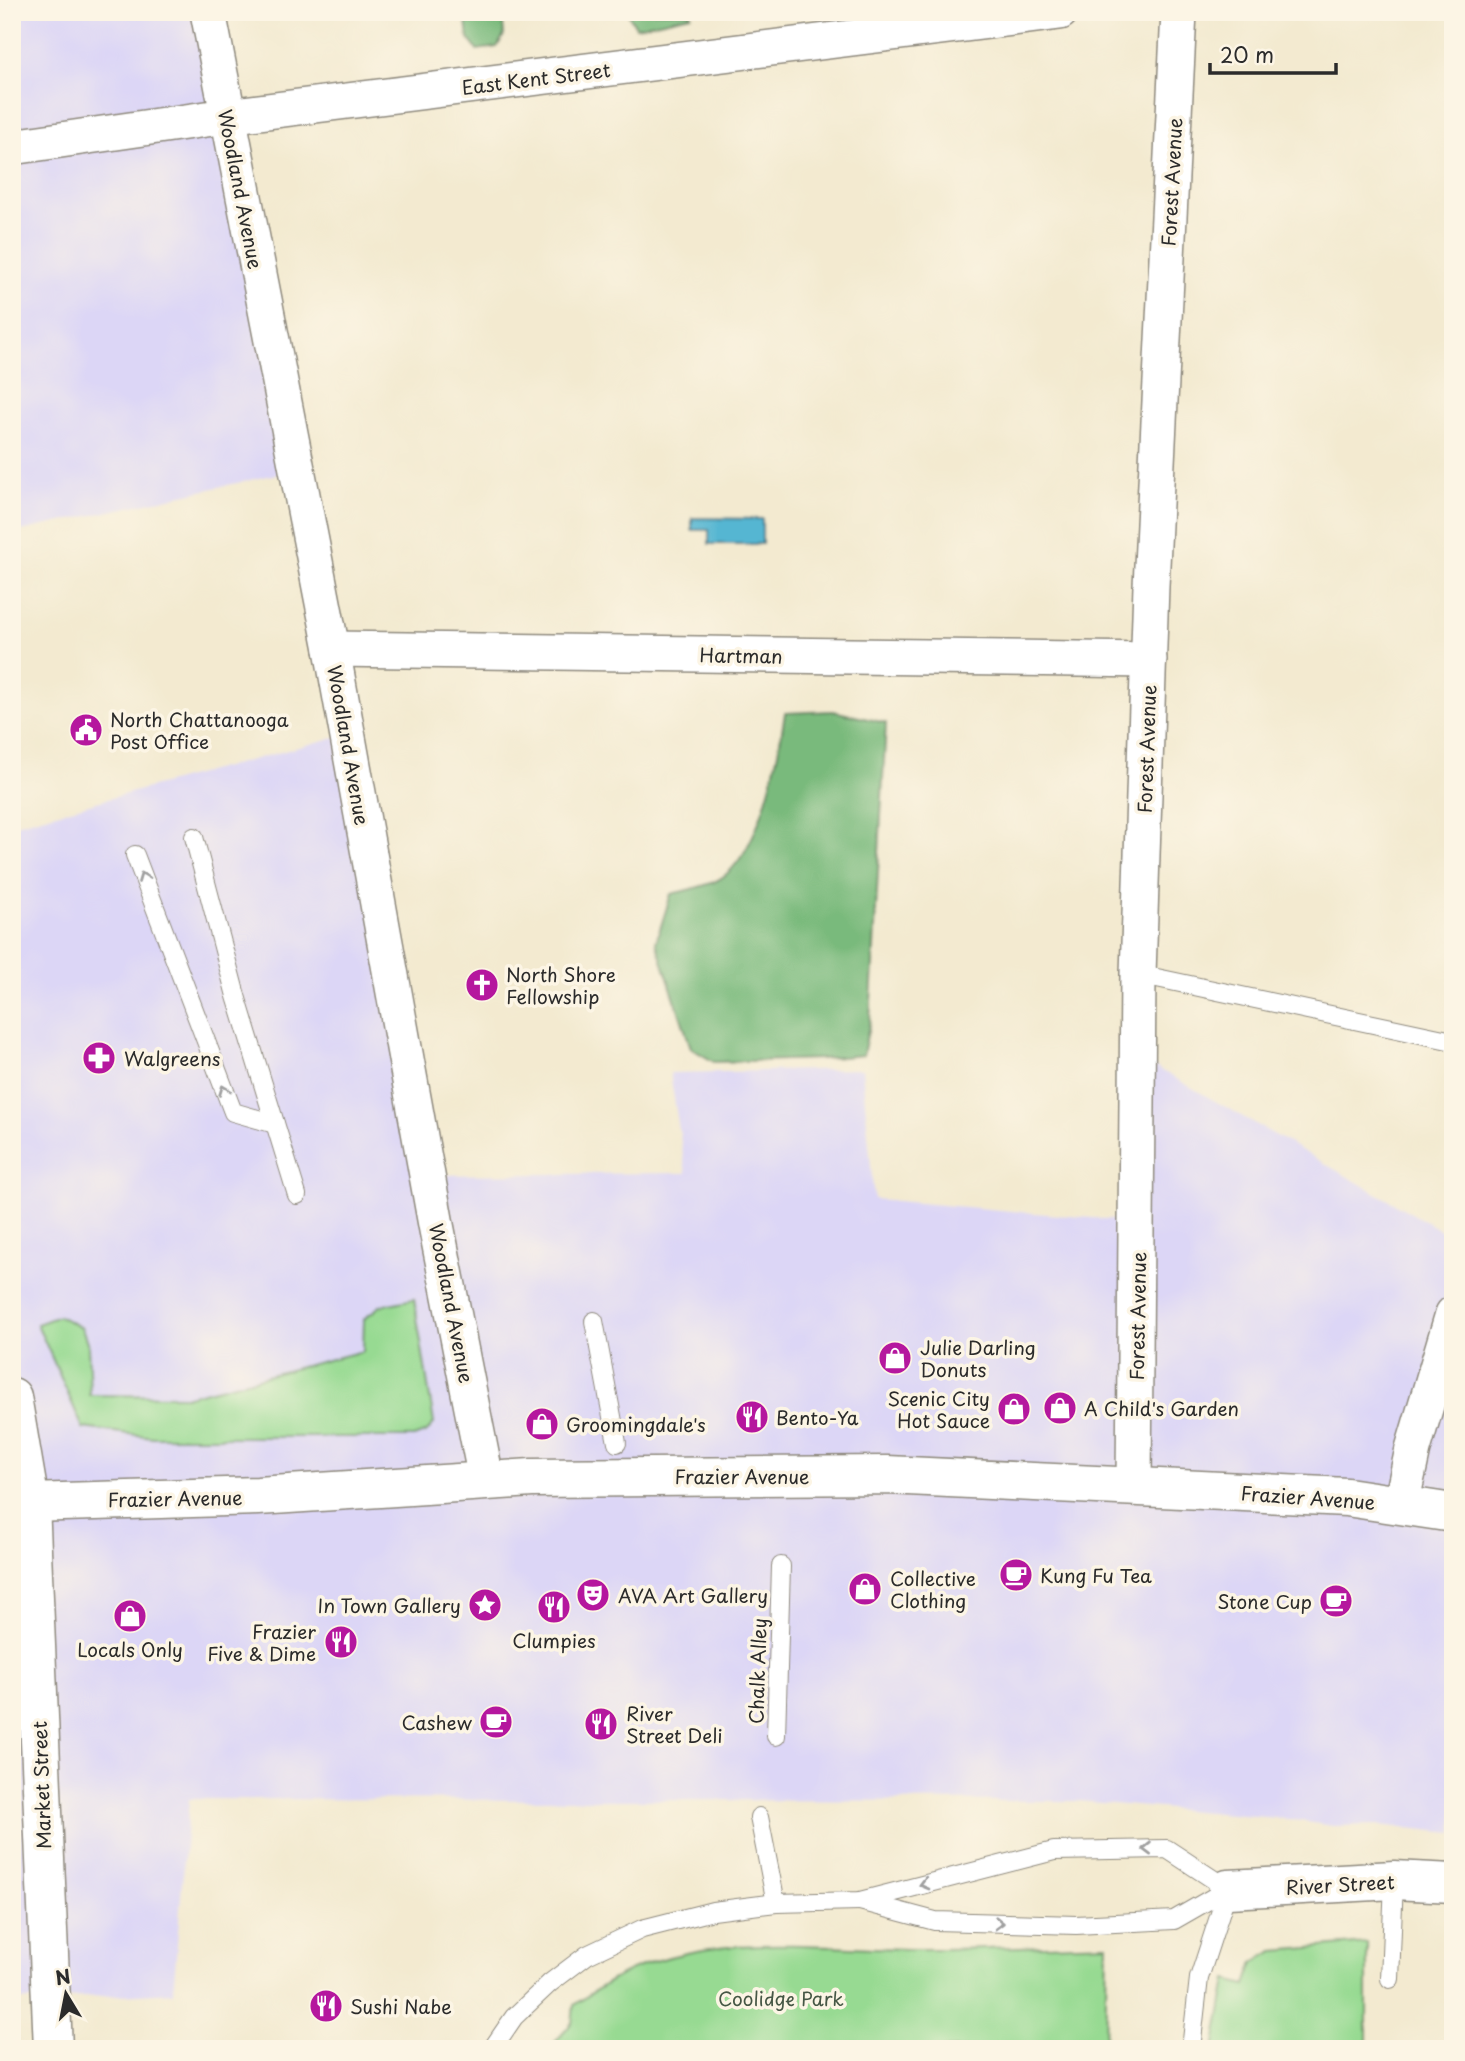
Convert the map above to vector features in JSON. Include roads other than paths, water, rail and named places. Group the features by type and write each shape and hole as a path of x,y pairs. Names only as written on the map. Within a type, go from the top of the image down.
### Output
{"main road":[{"name":"Market Street","path":"12,1397 21,1502 53,2049"},
{"name":"Frazier Avenue","path":"21,1502 258,1496 434,1486 486,1479 887,1475 1347,1497 1453,1513"},
{"name":"River Street","path":"1228,1889 1394,1880 1453,1883"}],"street":[{"name":"Woodland Avenue","path":"208,12 332,649 436,1225 486,1479"},
{"name":"East Kent Street","path":"12,147 227,116 1060,12"},
{"name":"Forest Avenue","path":"1134,1486 1138,974 1149,660 1179,12"},
{"name":"Hartman","path":"332,649 1149,660"},
{"path":"1401,1505 1413,1449 1453,1314"}],"lane":[{"path":"194,837 297,1195"},
{"path":"135,855 233,1112 275,1125"},
{"path":"1138,974 1453,1041"},
{"path":"594,1321 617,1443"},
{"name":"Chalk Alley","path":"776,1736 781,1566"},
{"path":"759,1817 776,1903"},
{"path":"492,2049 514,2017 550,1983 587,1955 642,1929 713,1911 776,1903 860,1901 1054,1850 1167,1849 1228,1889"},
{"path":"1390,1979 1394,1880"},
{"path":"860,1901 935,1921 1076,1925 1174,1920 1228,1889"},
{"path":"1191,2049 1199,1978 1228,1889"}],"water":[{"path":"692,518 762,519 762,544 709,544 709,530 692,530"}],"place":[{"name":"North Chattanooga Post Office","path":"86,730"},
{"name":"North Shore Fellowship","path":"482,985"},
{"name":"Walgreens","path":"99,1058"},
{"name":"Julie Darling Donuts","path":"895,1358"},
{"name":"A Child's Garden","path":"1060,1408"},
{"name":"Scenic City Hot Sauce","path":"1014,1409"},
{"name":"Bento-Ya","path":"752,1417"},
{"name":"Groomingdale's","path":"542,1424"},
{"name":"Kung Fu Tea","path":"1016,1575"},
{"name":"Collective Clothing","path":"865,1589"},
{"name":"AVA Art Gallery","path":"593,1595"},
{"name":"Stone Cup","path":"1336,1601"},
{"name":"In Town Gallery","path":"485,1605"},
{"name":"Clumpies","path":"554,1607"},
{"name":"Locals Only","path":"130,1616"},
{"name":"Frazier Five & Dime","path":"341,1642"},
{"name":"Cashew","path":"496,1722"},
{"name":"River Street Deli","path":"601,1724"},
{"name":"Sushi Nabe","path":"326,2006"}],"park label":[{"name":"Coolidge Park","path":"781,1998"}]}
